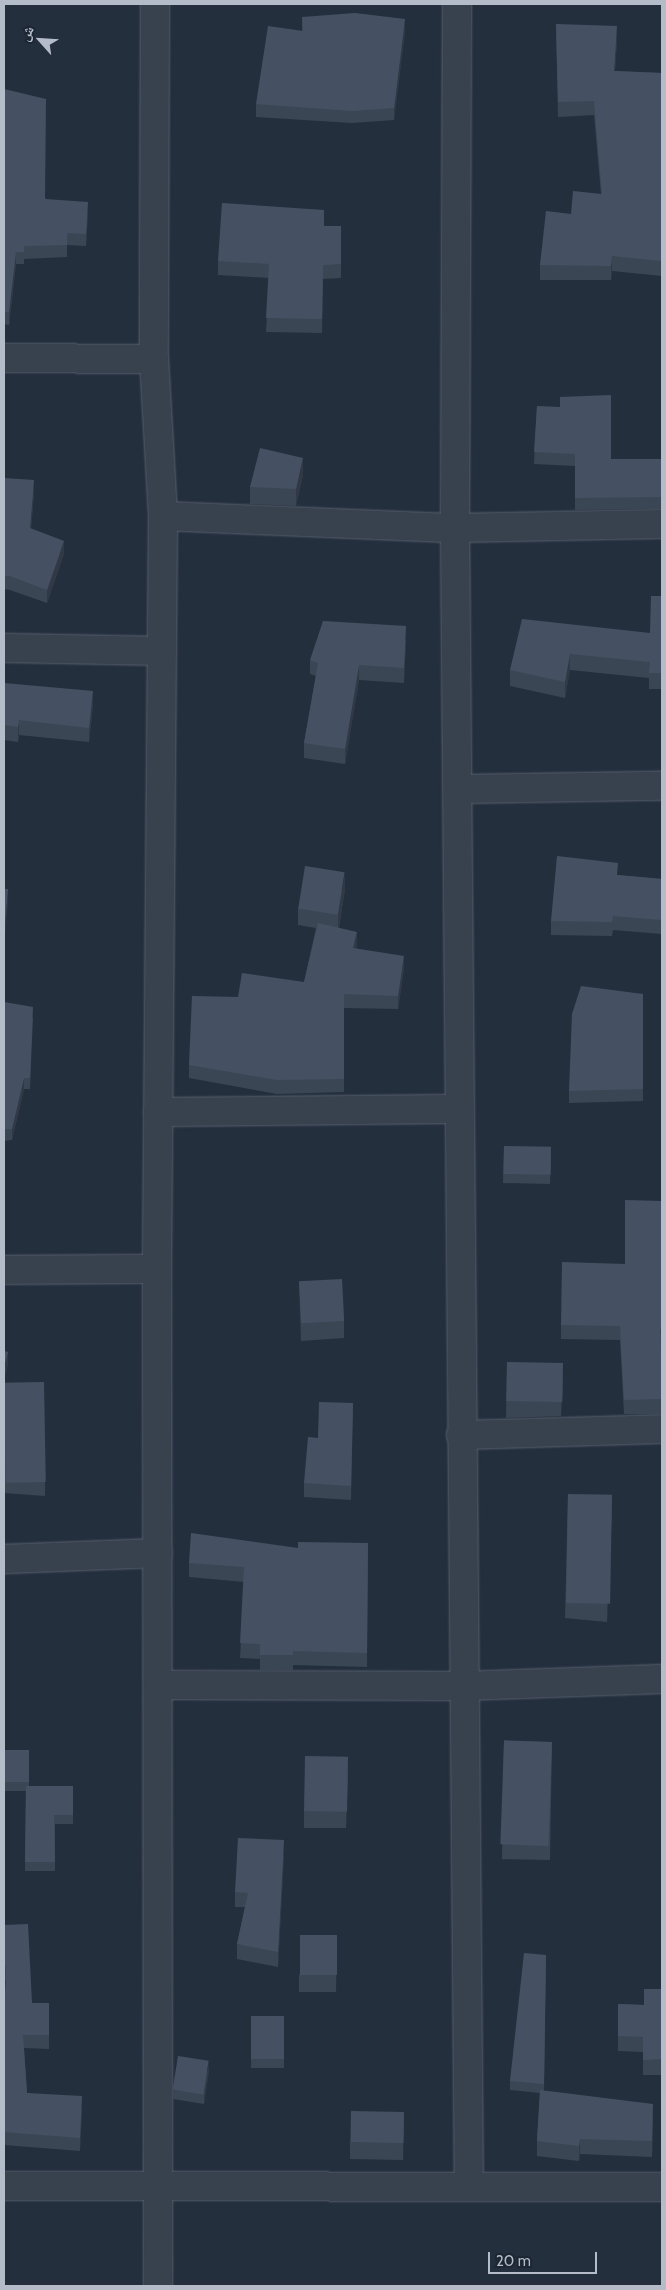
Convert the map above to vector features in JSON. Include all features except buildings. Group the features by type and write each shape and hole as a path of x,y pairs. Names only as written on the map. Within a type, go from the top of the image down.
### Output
{"street":[{"path":"155,4 154,359 163,516 157,1269 158,2286"},
{"path":"457,4 455,528 461,789 459,1109 469,2187"},
{"path":"4,358 154,359"},
{"path":"163,516 455,528 662,524"},
{"path":"4,648 162,651"},
{"path":"461,789 662,786"},
{"path":"158,1112 459,1109"},
{"path":"4,1270 157,1269"},
{"path":"461,1435 662,1429"},
{"path":"4,1559 158,1553"},
{"path":"158,1685 463,1686 662,1680"},
{"path":"4,2186 159,2183 469,2187 662,2187"}]}
